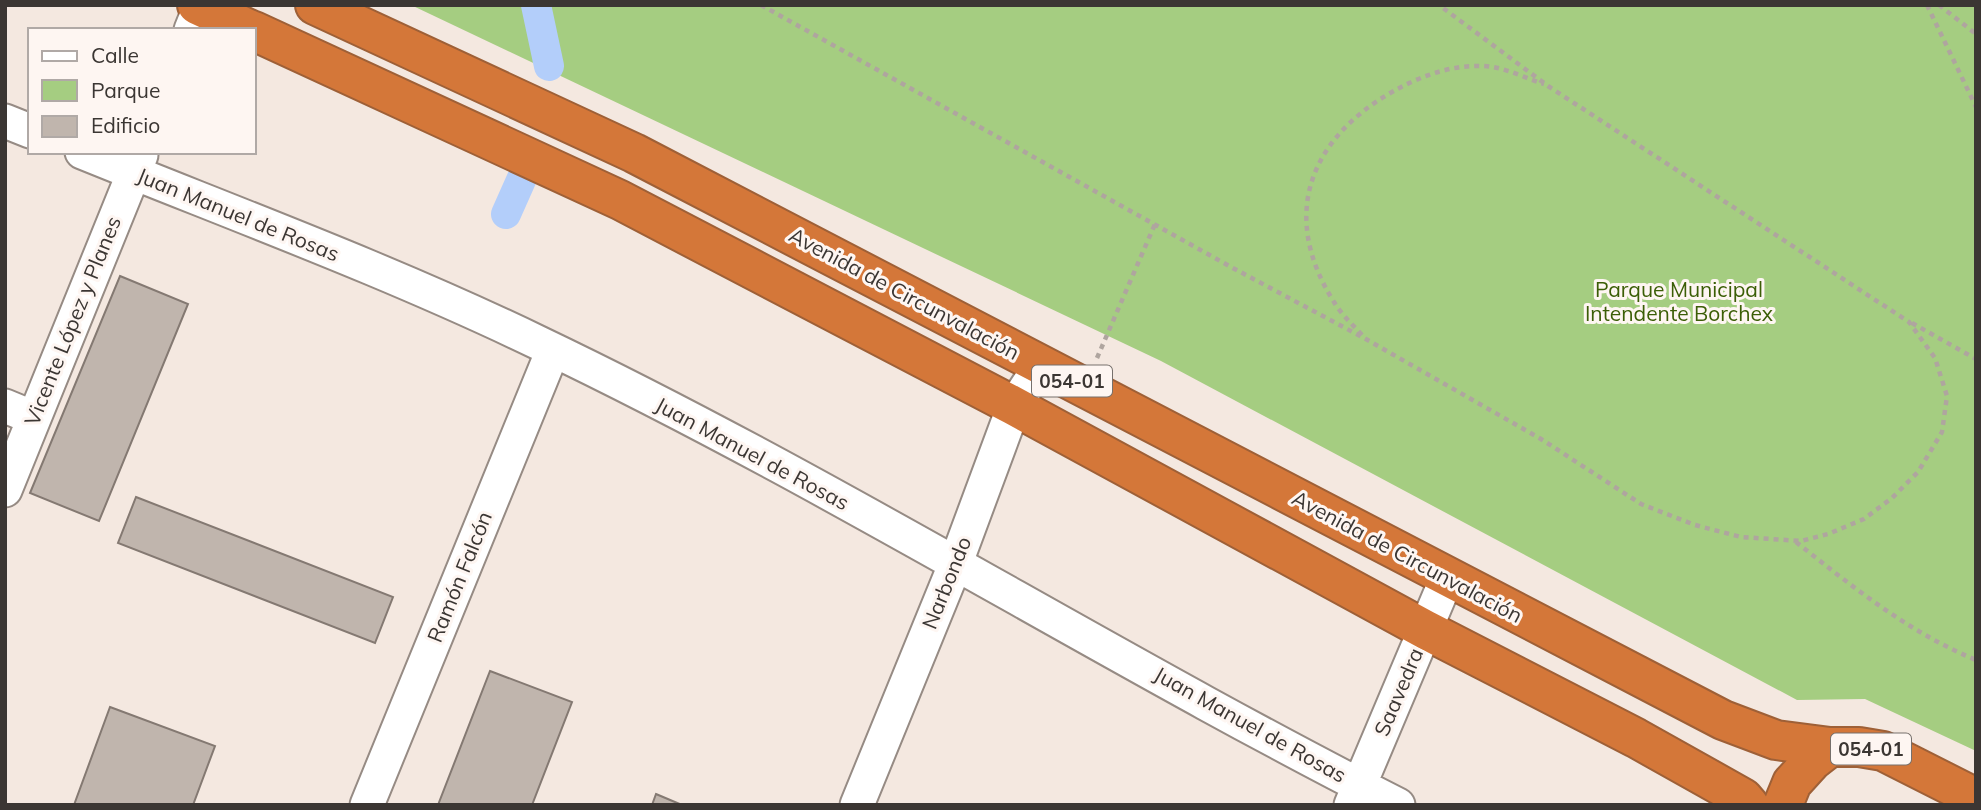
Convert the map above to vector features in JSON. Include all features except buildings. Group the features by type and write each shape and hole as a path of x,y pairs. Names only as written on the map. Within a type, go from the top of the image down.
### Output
{"highway":[{"name":"Avenida de Circunvalación","path":"315,5 634,153 1447,579 1723,720 1776,740 1883,751 1976,799"},
{"name":"054-01","path":"197,12 246,28"},
{"name":"054-01","path":"256,32 620,200 1014,406 1426,630 1684,764 1743,798 1749,805"},
{"name":"054-01","path":"1783,805 1792,783 1812,761 1830,747"}],"street":[{"path":"5,121 28,130"},
{"name":"Juan Manuel de Rosas","path":"92,154 137,163 553,350 770,462 1355,795 1398,805"},
{"name":"Vicente López y Planes","path":"5,490 20,412 137,163"},
{"name":"Ramón Falcón","path":"367,805 553,350"},
{"name":"Narbondo","path":"857,805 955,565 1014,406 1041,365"},
{"name":"Saavedra","path":"1355,795 1447,579"}],"path":[{"path":"761,5 1364,338 1541,439 1642,503 1695,525 1741,537 1794,541 1828,534 1864,519 1918,472 1942,432 1947,396 1935,358 1909,322"},
{"path":"1439,5 1548,86 1909,322 1975,357"},
{"path":"1927,5 1976,107"},
{"path":"1939,5 1976,34"},
{"path":"1364,338 1335,304 1316,268 1306,227 1307,195 1317,163 1333,139 1372,104 1409,83 1447,69 1493,67 1548,86"},
{"path":"1105,342 1155,224"},
{"path":"1794,541 1896,620 1951,650 1976,660"}],"green space":[{"name":"Parque Municipal Intendente Borchex","path":"411,5 1976,5 1976,751 1865,699 1797,700 1161,361"}],"waterway":[{"path":"536,5 549,66"},
{"path":"506,214 522,178"}]}
